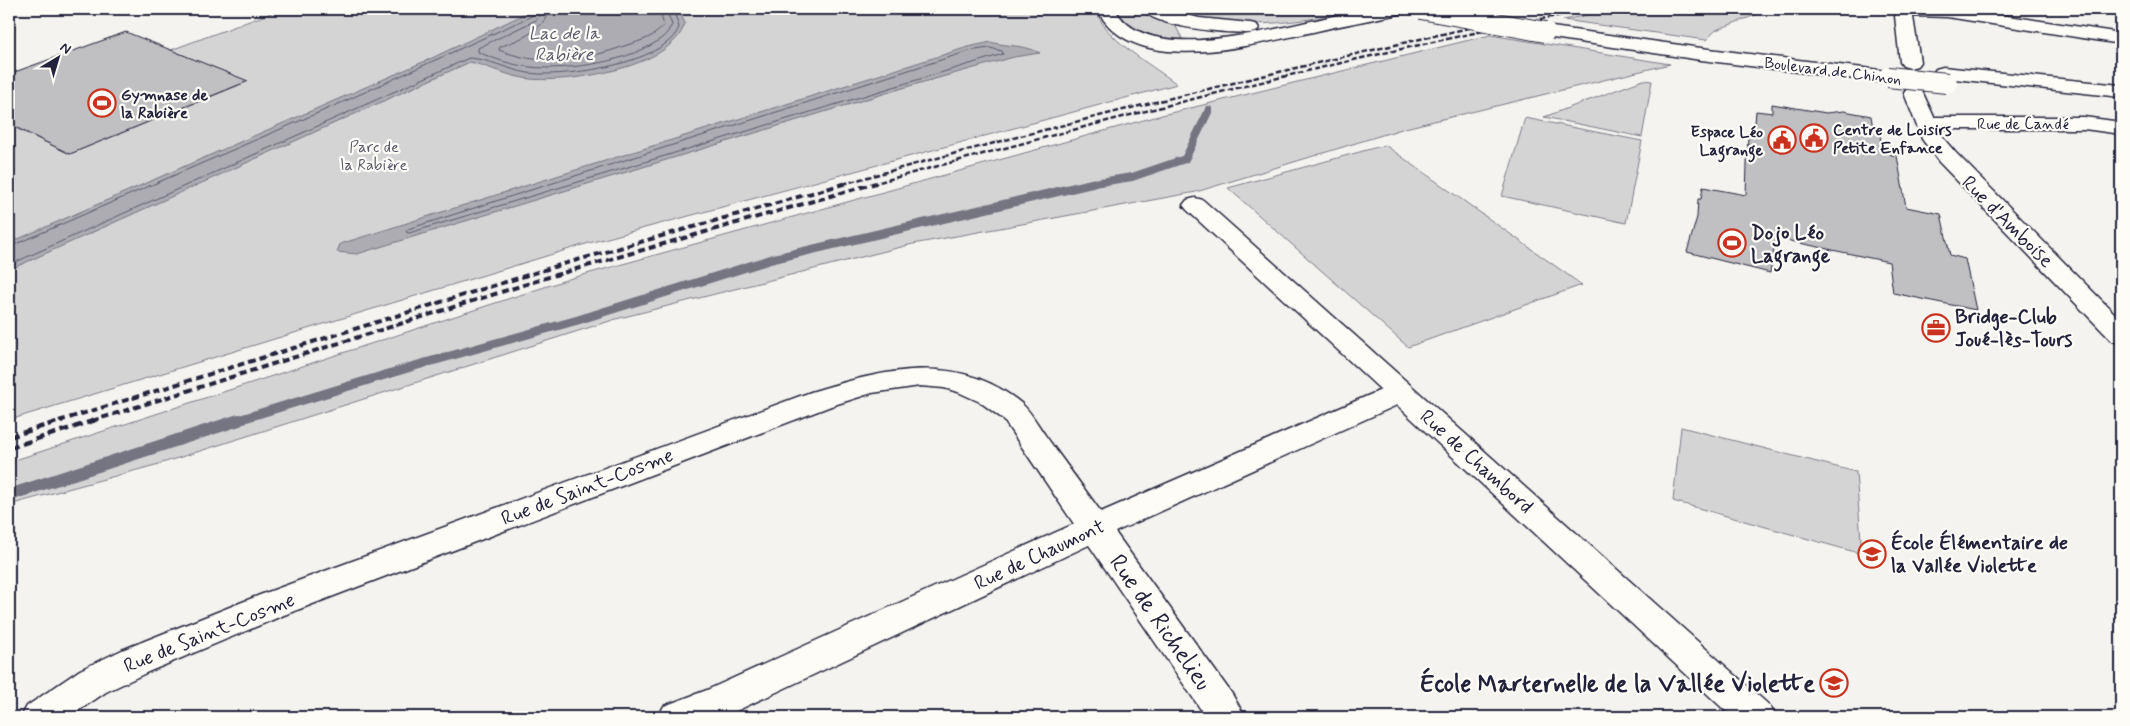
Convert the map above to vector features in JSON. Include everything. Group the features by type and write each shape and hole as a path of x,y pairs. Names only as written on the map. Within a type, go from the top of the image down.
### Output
{"street":[{"path":"1106,9 1117,25 1137,37 1163,45 1190,45 1248,40 1399,9"},
{"path":"1150,9 1180,19 1244,28 1314,26"},
{"path":"1421,9 1553,29"},
{"path":"1461,9 1553,29"},
{"name":"Boulevard de Chinon","path":"1910,62 1904,16 1911,10 1921,9 2121,39"},
{"path":"1180,19 1190,33 1190,45"},
{"name":"Boulevard de Chinon","path":"1553,29 1700,54 1945,78 2121,91"},
{"name":"Boulevard de Chinon","path":"1945,78 2121,104"},
{"name":"Rue d'Amboise","path":"1914,93 1933,139 1965,178 2118,329"},
{"name":"Rue de Candé","path":"1925,123 2084,123 2121,128"},
{"name":"Rue de Chambord","path":"1195,205 1757,717"},
{"name":"Rue de Saint-Cosme","path":"40,717 93,681 135,661 272,604 821,399 883,380 912,376 937,377 979,389 996,398 1013,412 1095,528"},
{"name":"Rue de Chaumont","path":"677,717 719,702 1095,528 1402,392"},
{"name":"Rue de Richelieu","path":"1095,528 1220,705 1226,717"}],"green space":[{"name":"Parc de la Rabière","path":"282,9 1096,9 1100,20 1118,41 1177,84 589,243 9,420 9,128 13,127 70,154 247,82 171,50"},
{"path":"1114,9 1140,9 1176,27 1182,38 1179,42 1170,42 1161,41 1142,34 1126,23"},
{"path":"1165,9 1365,9 1290,22 1240,24 1190,17"},
{"path":"1617,9 1771,9 1716,30 1706,40 1563,20"},
{"path":"1490,35 1670,64 1405,128 1196,192 913,244 616,319 159,464 9,505 9,462 572,278 1162,115"},
{"path":"1643,80 1652,81 1642,137 1544,117"},
{"path":"1525,118 1642,141 1626,223 1502,196"},
{"path":"1385,145 1582,285 1408,347 1228,188"},
{"path":"1681,427 1856,472 1862,554 1673,501"}],"water":[{"name":"Lac de la Rabière","path":"535,9 675,9 679,11 685,23 676,38 661,51 641,62 593,75 547,80 530,79 470,62 9,270 9,243 432,58"},
{"path":"991,42 1028,48 1040,53 1014,57 913,85 357,254 337,252 340,244 968,47"}],"building":[{"name":"Gymnase de la Rabière","path":"126,32 248,81 70,154 9,124 9,74"},
{"path":"1772,104 1826,113 1844,111 1871,116 1873,128 1879,129 1881,141 1889,143 1891,155 1897,156 1906,207 1941,214 1950,255 1965,259 1976,310 1893,293 1889,262 1776,238 1770,273 1687,252 1697,217 1698,199 1701,199 1703,187 1746,195 1748,134 1754,135 1756,111 1772,113"}],"waterway":[{"path":"1093,183 1132,177 1185,159 1209,110"},
{"path":"235,421 411,367 578,320 772,259 1093,183"},
{"path":"1088,184 1093,183"},
{"path":"9,495 239,420"}],"railway":[{"path":"872,184 1051,136 1320,68 1501,27 1592,9"},
{"path":"843,184 1004,140 1166,99 1491,23"},
{"path":"59,421 560,265 847,183"},
{"path":"92,421 552,276 876,183"},
{"path":"9,437 63,420"},
{"path":"9,448 96,420"}],"place":[{"name":"Gymnase de la Rabière","path":"102,103"},
{"name":"Centre de Loisirs Petite Enfance","path":"1814,138"},
{"name":"Espace Léo Lagrange","path":"1782,140"},
{"name":"Dojo Léo Lagrange","path":"1732,243"},
{"name":"Bridge-Club Joué-lès-Tours","path":"1936,328"},
{"name":"École Élémentaire de la Vallée Violette","path":"1872,554"},
{"name":"École Marternelle de la Vallée Violette","path":"1834,683"}]}
